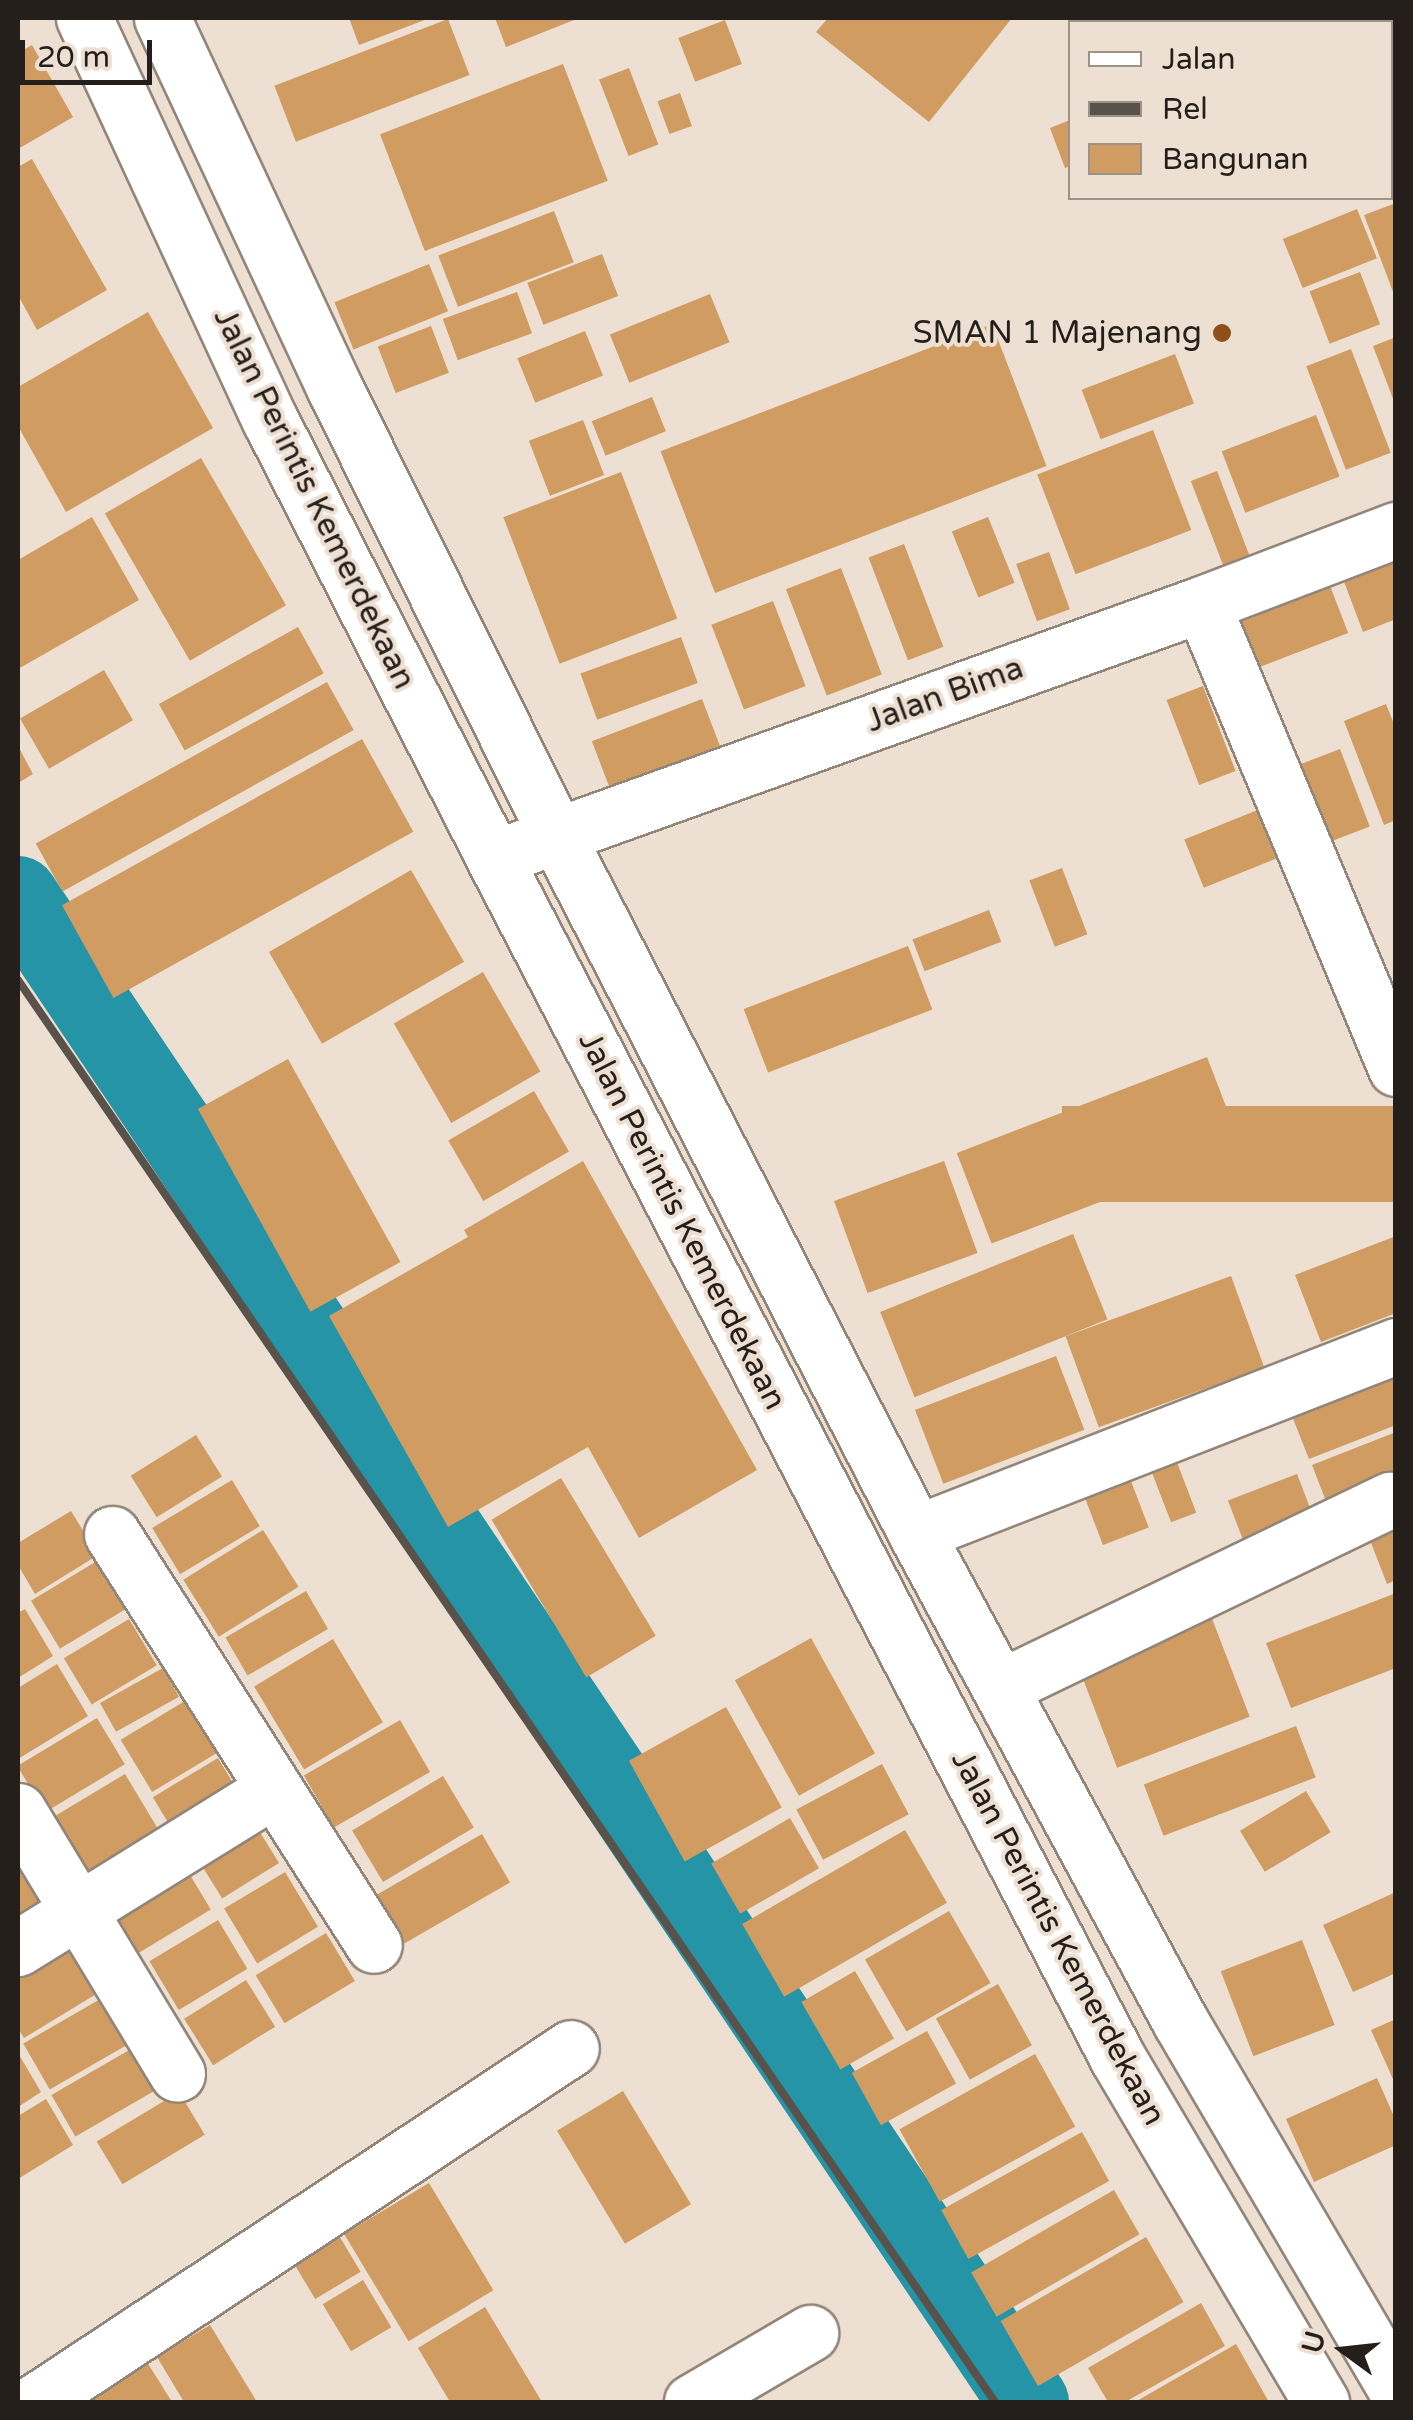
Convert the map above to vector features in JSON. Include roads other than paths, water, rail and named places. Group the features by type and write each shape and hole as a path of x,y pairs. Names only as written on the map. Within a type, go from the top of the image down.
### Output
{"main road":[{"name":"Jalan Perintis Kemerdekaan","path":"84,18 270,420 494,858 1117,2056 1321,2402"},
{"name":"Jalan Perintis Kemerdekaan","path":"162,18 335,389 556,834 916,1533 1180,2021 1396,2389"},
{"name":"Jalan Bima","path":"494,858 1202,604 1396,530"},
{"path":"1202,604 1396,1068"},
{"path":"916,1533 1396,1346"},
{"path":"1001,1687 1390,1500"},
{"path":"112,1534 374,1945"},
{"path":"18,1948 274,1789"},
{"path":"18,1812 177,2074"},
{"path":"1117,2056 1180,2021"},
{"path":"35,2402 570,2048"},
{"path":"692,2402 810,2334"}],"waterway":[{"path":"18,896 1029,2402"}],"railway":[{"path":"18,980 995,2402"}],"place":[{"name":"SMAN 1 Majenang","path":"1222,333"}]}
